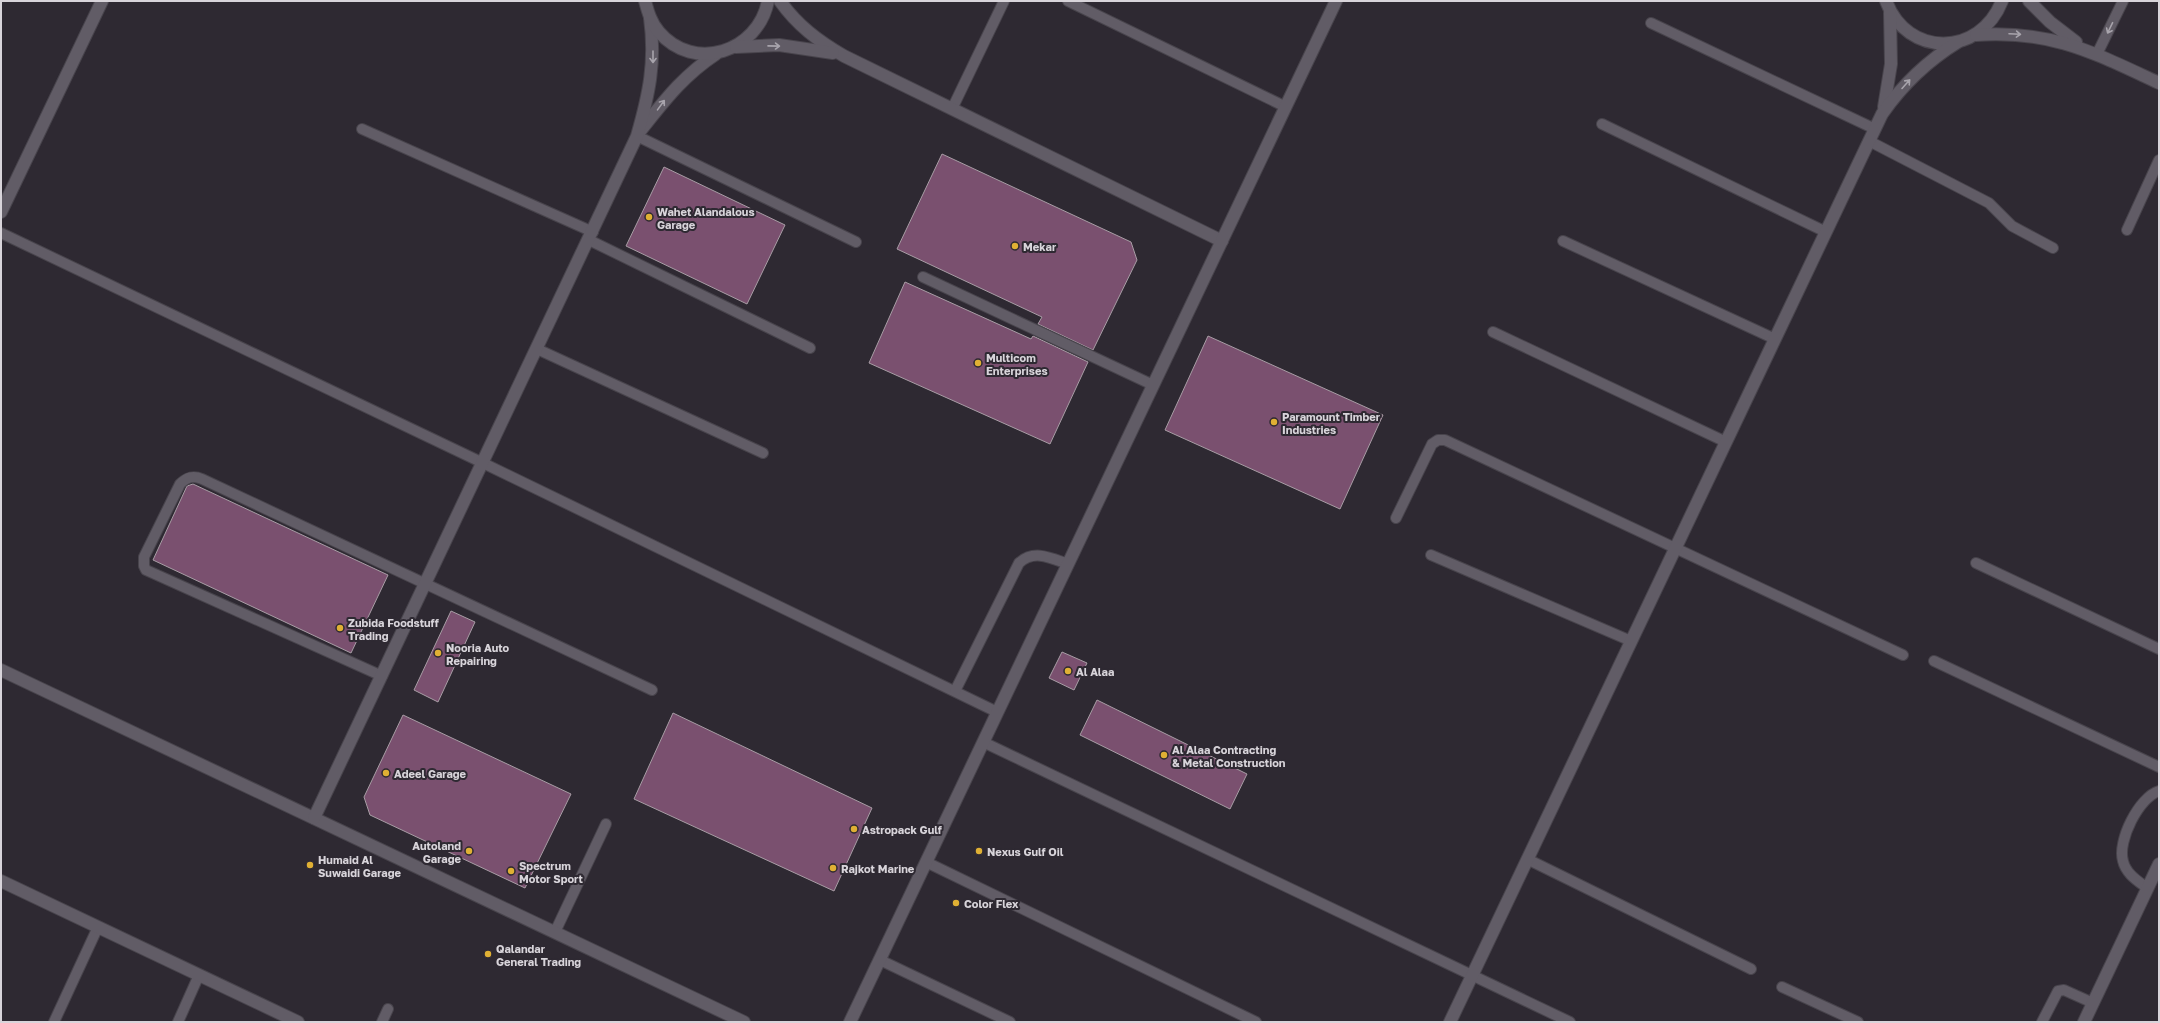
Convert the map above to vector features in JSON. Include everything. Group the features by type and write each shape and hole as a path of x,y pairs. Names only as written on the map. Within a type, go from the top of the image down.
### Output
{"street":[{"path":"1,212 102,1"},
{"path":"314,818 484,462 637,136 651,82 653,61 650,18 645,1"},
{"path":"637,136 679,83 700,65 716,54 735,47 748,38 759,26 766,12 768,1"},
{"path":"780,1 799,24 813,36 844,56 1222,241"},
{"path":"850,1022 1336,1"},
{"path":"1882,114 1891,64 1890,13 1886,1"},
{"path":"1976,35 1988,25 1998,12 2002,1"},
{"path":"2029,1 2054,26 2093,52"},
{"path":"1890,13 1906,30 1927,42 1942,44 1958,42"},
{"path":"650,18 659,32 670,43 684,50 700,54 716,54"},
{"path":"1450,1022 1882,114 1899,91 1923,66 1958,42 1976,35 1999,33 2030,36 2067,43 2093,52 2159,83"},
{"path":"735,47 794,47 844,56"},
{"path":"1,670 744,1022"},
{"path":"2084,1022 2159,864"},
{"path":"1,881 298,1022"}],"lane":[{"path":"952,109 1004,1"},
{"path":"1068,1 1286,107"},
{"path":"2093,52 2123,1"},
{"path":"1651,23 1875,129"},
{"path":"1602,124 1826,232"},
{"path":"362,129 591,236 810,348"},
{"path":"637,136 856,242"},
{"path":"1870,141 1989,203 2012,226 2053,248"},
{"path":"2127,230 2159,160"},
{"path":"1,233 484,462 997,712"},
{"path":"1563,241 1775,339"},
{"path":"923,277 1153,385"},
{"path":"1493,332 1726,442"},
{"path":"537,349 763,453"},
{"path":"1396,518 1432,444 1438,440 1446,440 1676,547 1902,656"},
{"path":"382,676 150,573 144,566 144,557 180,484 190,477 196,477 426,583 652,690"},
{"path":"955,691 1019,563 1029,555 1036,555 1068,564"},
{"path":"1431,555 1631,641"},
{"path":"1976,563 2159,649"},
{"path":"1934,661 2159,767"},
{"path":"983,742 1570,1022"},
{"path":"2148,888 2126,869 2123,862 2122,848 2139,806 2150,795 2159,791"},
{"path":"554,932 606,824"},
{"path":"1528,859 1751,969"},
{"path":"926,862 1256,1022"},
{"path":"54,1022 98,927"},
{"path":"880,960 1010,1022"},
{"path":"178,1022 199,975"},
{"path":"1782,987 1858,1022"},
{"path":"2042,1022 2058,991 2064,990 2092,1003"},
{"path":"382,1022 388,1009"}],"building":[{"name":"Mekar","path":"942,154 1131,242 1137,260 1093,350 1038,324 1042,317 897,249"},
{"path":"664,167 785,225 747,304 626,246"},
{"name":"Multicom Enterprises","path":"905,282 1031,339 1033,336 1088,362 1050,444 869,363"},
{"name":"Paramount Timber Industries","path":"1208,336 1383,415 1340,509 1165,430"},
{"path":"193,484 388,575 351,653 153,560 187,486"},
{"path":"451,611 475,622 438,702 414,690"},
{"name":"Al Alaa","path":"1062,652 1087,663 1074,690 1049,678"},
{"name":"Al Alaa Contracting & Metal Construction","path":"1097,700 1247,774 1230,809 1080,735"},
{"path":"673,713 872,808 834,891 634,799"},
{"path":"403,715 571,794 525,888 370,815 364,797"}],"place":[{"name":"Wahet Alandalous Garage","path":"649,217"},
{"name":"Mekar","path":"1015,246"},
{"name":"Multicom Enterprises","path":"978,363"},
{"name":"Paramount Timber Industries","path":"1274,422"},
{"name":"Zubida Foodstuff Trading","path":"340,628"},
{"name":"Nooria Auto Repairing","path":"438,653"},
{"name":"Al Alaa","path":"1068,671"},
{"name":"Al Alaa Contracting & Metal Construction","path":"1164,755"},
{"name":"Adeel Garage","path":"386,773"},
{"name":"Astropack Gulf","path":"854,829"},
{"name":"Autoland Garage","path":"469,851"},
{"name":"Nexus Gulf Oil","path":"979,851"},
{"name":"Humaid Al Suwaidi Garage","path":"310,865"},
{"name":"Rajkot Marine","path":"833,868"},
{"name":"Spectrum Motor Sport","path":"511,871"},
{"name":"Color Flex","path":"956,903"},
{"name":"Qalandar General Trading","path":"488,954"}]}
